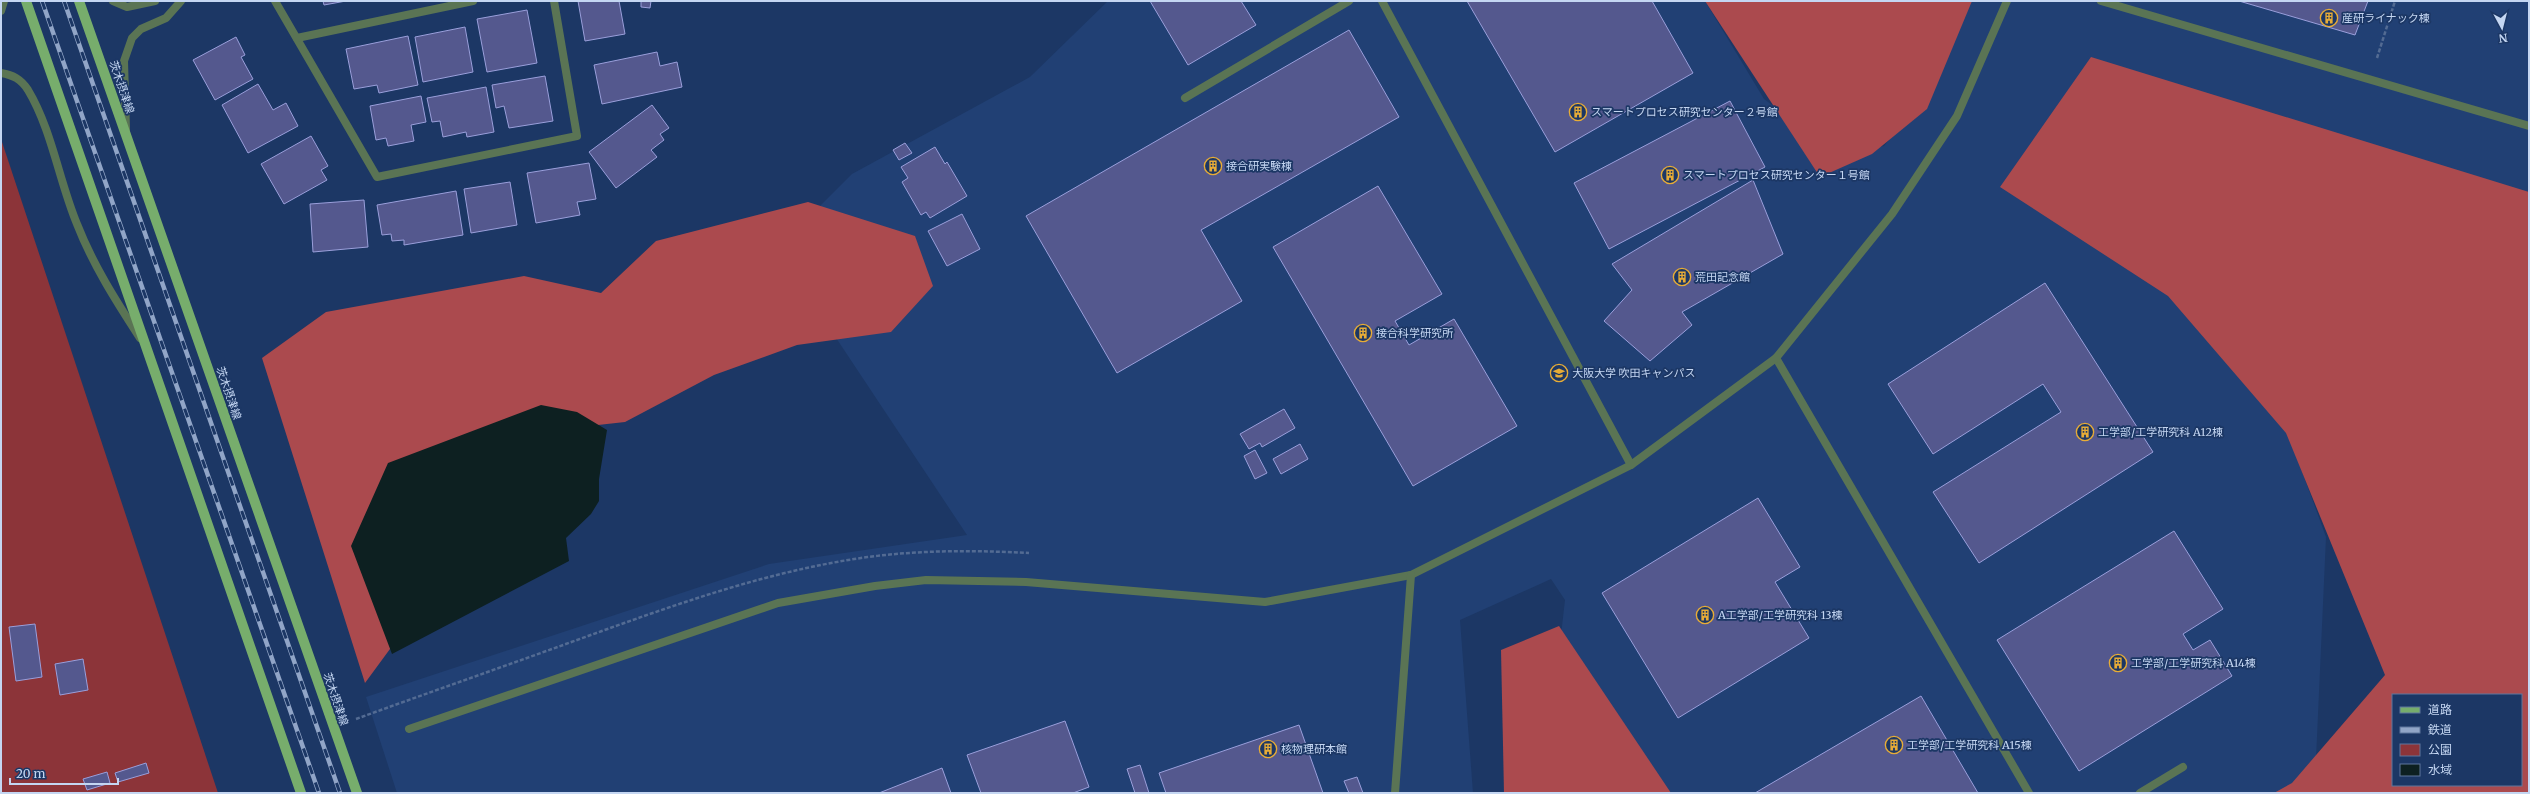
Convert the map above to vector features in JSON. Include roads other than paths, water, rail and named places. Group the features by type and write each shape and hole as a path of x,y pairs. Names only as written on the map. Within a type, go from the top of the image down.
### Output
{"main road":[{"path":"26,1 301,793"},
{"name":"茨木摂津線","path":"79,1 357,793"}],"street":[{"path":"1,11 4,1"},
{"path":"113,1 127,7 155,1"},
{"path":"126,134 124,61 127,51 132,38 141,29 166,18 178,3 167,1"},
{"path":"275,1 377,177 577,136 554,1"},
{"path":"296,38 473,1"},
{"path":"1185,98 1349,1"},
{"path":"1382,1 1631,465"},
{"path":"409,729 778,604 875,586 926,580 1026,582 1265,602 1411,575 1631,465 1776,358 1892,214 1957,116 2007,1"},
{"path":"2101,1 2370,78 2529,126"},
{"path":"1,73 12,75 20,80 34,102 76,224 108,290 145,345"},
{"path":"1776,358 2028,793"},
{"path":"1395,793 1411,575"},
{"path":"2140,793 2183,767"}],"water":[{"path":"541,405 577,412 607,430 599,479 599,501 591,514 566,538 569,561 392,654 351,546 388,463"}],"railway":[{"path":"42,1 319,793"},
{"path":"64,1 340,793"}],"place":[{"name":"産研ライナック棟","path":"2329,18"},
{"name":"スマートプロセス研究センター２号館","path":"1578,112"},
{"name":"接合研実験棟","path":"1213,166"},
{"name":"スマートプロセス研究センター１号館","path":"1670,175"},
{"name":"荒田記念館","path":"1682,277"},
{"name":"接合科学研究所","path":"1363,333"},
{"name":"大阪大学 吹田キャンパス","path":"1559,373"},
{"name":"工学部/工学研究科 A12棟","path":"2085,432"},
{"name":"A工学部/工学研究科 13棟","path":"1705,615"},
{"name":"工学部/工学研究科 A14棟","path":"2118,663"},
{"name":"工学部/工学研究科 A15棟","path":"1894,745"},
{"name":"核物理研本館","path":"1268,749"}]}
